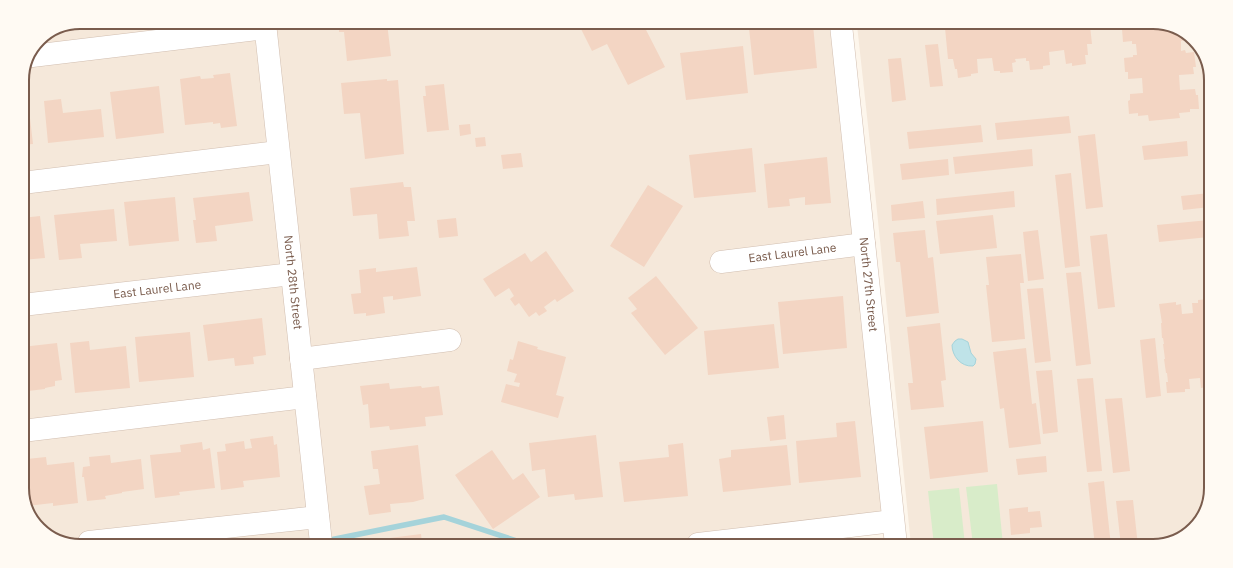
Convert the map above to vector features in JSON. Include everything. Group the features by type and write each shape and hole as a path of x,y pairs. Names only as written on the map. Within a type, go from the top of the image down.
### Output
{"street":[{"path":"36,55 235,29"},
{"name":"North 28th Street","path":"265,29 321,539"},
{"name":"North 27th Street","path":"841,29 895,539"},
{"path":"29,182 278,152"},
{"name":"East Laurel Lane","path":"721,262 864,244"},
{"name":"East Laurel Lane","path":"29,304 292,274"},
{"path":"301,359 450,340"},
{"path":"29,430 305,397"},
{"path":"116,539 318,517"},
{"path":"740,539 893,521"}],"shaded area":[{"path":"80,29 841,29 893,521 740,539 80,539 60,535 46,526 34,511 29,491 29,77 33,60 44,44 52,38 60,33"},
{"path":"857,29 1153,29 1173,33 1189,44 1200,60 1204,77 1204,488 1200,508 1187,526 1173,535 1160,539 910,539"}],"green space":[{"path":"997,484 1002,539 972,539 966,487"},
{"path":"959,488 964,539 933,539 928,491"}],"water":[{"path":"958,339 968,342 971,353 976,359 973,366 961,363 955,357 952,345"}],"building":[{"path":"339,29 388,29 391,56 347,61 344,32 339,32"},
{"path":"581,29 646,29 665,67 628,85 607,44 592,51"},
{"path":"749,29 813,29 817,68 754,75"},
{"path":"945,29 1090,29 1092,44 1087,44 1088,55 1085,55 1086,64 1072,66 1072,63 1066,64 1064,50 1049,52 1050,65 1043,66 1043,69 1030,70 1029,61 1026,61 1026,58 1015,59 1016,62 1012,63 1013,72 1000,73 1000,71 994,71 992,58 977,59 978,73 971,74 971,76 958,78 957,69 955,69 953,59 948,59"},
{"path":"1122,29 1163,30 1173,33 1184,40 1181,41 1181,51 1185,50 1186,53 1194,52 1196,67 1193,67 1194,74 1179,75 1180,90 1195,89 1196,95 1198,95 1199,109 1190,109 1190,112 1179,113 1180,118 1149,121 1148,115 1138,116 1138,113 1129,114 1128,101 1130,100 1130,94 1143,93 1142,78 1128,79 1128,72 1125,72 1124,58 1137,55 1136,44 1132,44 1132,41 1123,42"},
{"path":"938,44 943,86 930,87 925,45"},
{"path":"743,46 748,93 686,100 680,53"},
{"path":"901,58 906,100 892,102 888,59"},
{"path":"230,73 237,126 221,128 220,123 213,124 213,122 185,125 180,79 200,76 201,79 214,78 213,75"},
{"path":"387,79 387,81 398,80 404,154 365,159 360,113 344,114 341,83"},
{"path":"444,84 449,130 427,132 423,96 426,96 425,86"},
{"path":"159,86 164,133 116,139 110,92"},
{"path":"61,99 63,113 101,109 104,137 48,143 44,101"},
{"path":"29,110 33,144 29,144"},
{"path":"1069,116 1071,133 997,140 995,123"},
{"path":"470,124 471,134 460,136 459,125"},
{"path":"981,125 983,142 909,149 907,132"},
{"path":"1095,134 1103,207 1086,209 1078,136"},
{"path":"485,137 486,146 476,147 475,138"},
{"path":"1187,141 1188,156 1144,160 1142,146"},
{"path":"752,148 756,192 694,198 689,155"},
{"path":"1032,149 1033,166 955,174 953,157"},
{"path":"521,153 523,167 503,169 501,155"},
{"path":"827,157 831,203 805,205 805,197 789,199 790,206 768,208 764,164"},
{"path":"948,159 949,175 902,180 900,164"},
{"path":"1071,173 1080,266 1065,268 1055,175"},
{"path":"403,182 404,187 411,187 415,221 407,221 409,236 379,239 377,214 353,216 350,188"},
{"path":"648,185 683,206 644,267 610,246"},
{"path":"1014,191 1015,207 937,215 936,199"},
{"path":"249,192 253,221 215,226 217,241 196,243 193,220 196,220 193,198"},
{"path":"1204,194 1204,208 1183,210 1181,196"},
{"path":"175,197 179,241 129,246 124,202"},
{"path":"923,201 925,218 892,221 891,205"},
{"path":"114,209 117,241 80,244 82,258 59,260 54,215"},
{"path":"993,215 997,248 940,254 936,221"},
{"path":"40,216 45,258 29,259 29,217"},
{"path":"456,218 458,236 439,238 437,220"},
{"path":"1204,220 1204,238 1159,242 1157,225"},
{"path":"925,230 928,258 933,257 939,313 906,317 900,262 896,262 893,233"},
{"path":"1038,230 1044,279 1028,281 1023,232"},
{"path":"1107,234 1115,307 1098,309 1090,236"},
{"path":"546,251 574,291 557,302 555,299 544,307 547,311 539,316 536,312 529,317 519,303 515,306 510,299 514,296 509,288 495,297 483,279 525,253 531,262"},
{"path":"1021,254 1024,283 1020,283 1025,339 992,342 986,285 989,285 986,257"},
{"path":"417,267 421,296 393,300 393,296 383,297 385,313 366,316 366,313 354,314 351,294 361,293 359,270 376,268 376,272"},
{"path":"1081,272 1091,364 1076,366 1066,273"},
{"path":"656,276 698,328 665,355 631,313 637,309 628,298"},
{"path":"1043,288 1051,361 1035,363 1027,289"},
{"path":"843,296 847,348 783,354 778,302"},
{"path":"1204,299 1204,387 1201,388 1200,378 1189,379 1190,389 1185,389 1185,392 1167,393 1166,382 1168,382 1164,359 1164,344 1162,338 1162,323 1159,304 1176,302 1176,305 1181,304 1182,314 1193,313 1192,303 1198,303 1198,300"},
{"path":"262,318 266,355 253,357 254,364 235,366 234,358 208,361 203,325"},
{"path":"940,323 946,380 941,381 944,407 911,410 908,383 913,383 907,327"},
{"path":"774,324 779,368 708,375 704,331"},
{"path":"190,332 194,377 139,382 135,337"},
{"path":"1155,338 1161,396 1146,398 1140,340"},
{"path":"89,341 90,350 126,346 130,388 75,393 70,343"},
{"path":"518,341 538,347 537,349 566,357 556,395 564,397 558,418 501,402 506,384 519,387 520,383 514,382 517,374 507,371 510,359 513,360"},
{"path":"57,343 62,380 55,381 55,386 29,391 29,346"},
{"path":"1026,348 1032,404 1036,403 1041,444 1009,448 1004,408 1000,409 993,352"},
{"path":"1052,370 1058,432 1043,434 1036,371"},
{"path":"1093,378 1102,471 1087,472 1077,379"},
{"path":"389,383 390,389 439,386 443,415 425,417 426,426 390,430 389,426 370,428 368,404 363,405 360,386"},
{"path":"1122,398 1130,471 1113,473 1105,399"},
{"path":"784,415 786,439 770,441 767,417"},
{"path":"855,421 861,477 799,483 796,441 837,437 836,423"},
{"path":"983,421 988,472 930,479 924,427"},
{"path":"596,435 603,497 575,500 574,494 548,497 545,469 532,471 529,443"},
{"path":"273,436 274,445 277,444 280,477 243,481 244,487 221,490 217,452 226,451 225,444 244,441 245,449 252,448 250,439"},
{"path":"202,442 203,450 210,448 215,488 179,492 180,495 155,498 150,455 181,452 180,445"},
{"path":"683,443 688,496 624,502 619,462 669,457 668,445"},
{"path":"418,445 424,499 413,502 390,504 391,512 369,515 364,486 380,484 378,469 373,469 371,451"},
{"path":"787,445 791,485 723,492 719,459 731,457 731,450"},
{"path":"492,450 513,480 523,473 540,497 493,529 455,475"},
{"path":"110,455 111,463 141,459 144,489 105,496 106,499 87,501 84,477 82,477 83,467 90,466 89,457"},
{"path":"1046,456 1047,472 1018,475 1016,459"},
{"path":"46,457 47,465 74,462 78,503 53,506 53,503 32,505 29,491 29,459"},
{"path":"1104,481 1110,539 1094,539 1088,483"},
{"path":"1133,500 1137,539 1120,539 1116,501"},
{"path":"1028,507 1028,512 1040,511 1042,527 1030,528 1030,533 1011,535 1009,509"},
{"path":"421,534 422,539 382,539"}],"waterway":[{"path":"335,539 444,517 511,539"}]}
